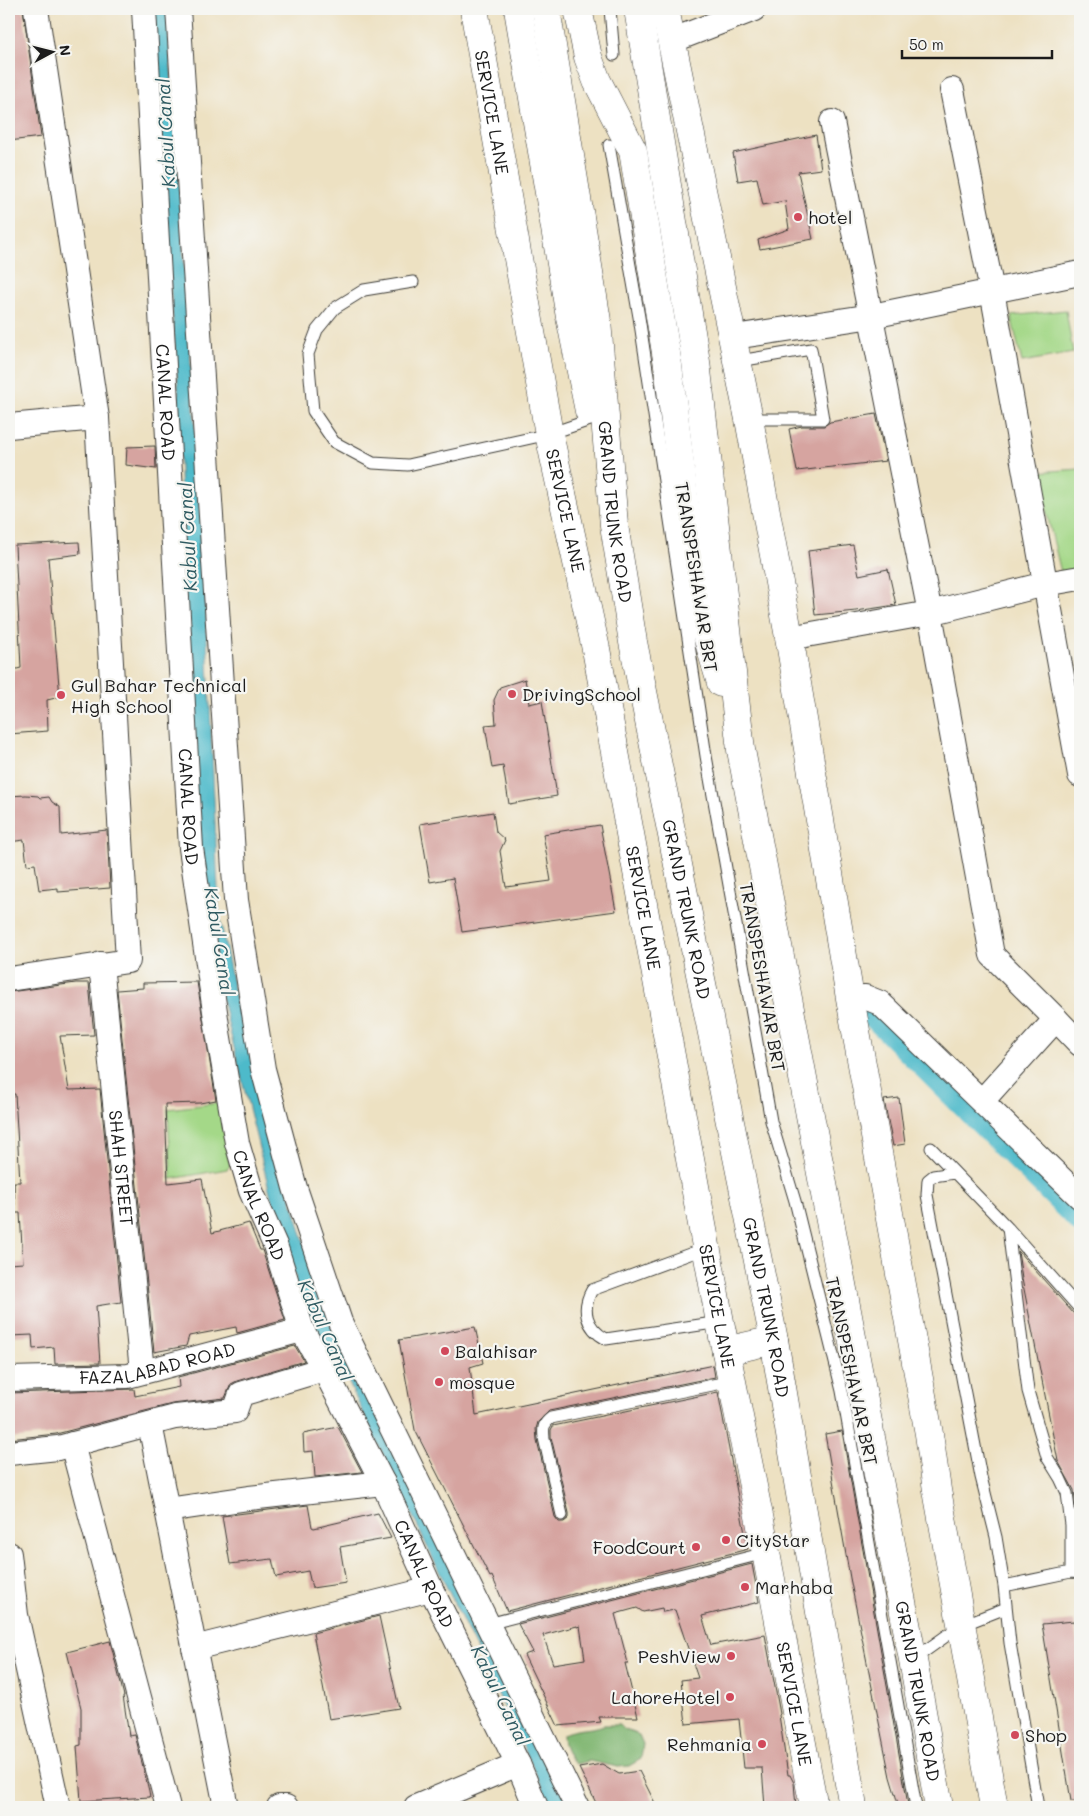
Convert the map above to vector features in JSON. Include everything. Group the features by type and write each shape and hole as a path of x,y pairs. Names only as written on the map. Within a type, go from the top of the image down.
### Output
{"main road":[{"name":"SERVICE LANE","path":"474,9 549,434 596,649 706,1248 814,1807"},
{"path":"518,9 570,318 590,420 614,525"},
{"name":"GRAND TRUNK ROAD","path":"546,9 597,321 614,525 633,642 774,1340 853,1807"},
{"path":"578,9 588,57 597,81 634,151 668,365 691,554 703,622 742,750"},
{"name":"GRAND TRUNK ROAD","path":"638,9 697,371 742,750 939,1807"},
{"path":"665,9 749,419 789,638 850,998 929,1434 960,1626 994,1807"},
{"path":"682,275 720,272"},
{"path":"596,649 633,642"},
{"path":"726,1351 774,1340"}],"street":[{"path":"9,979 128,961 97,418 36,9"},
{"name":"CANAL ROAD","path":"144,9 191,848 218,1032 237,1143 251,1191 275,1245 302,1330 383,1483 431,1589 518,1764 536,1807"},
{"path":"178,9 236,900 263,1069 295,1188 340,1322 577,1807"},
{"path":"671,42 754,9"},
{"path":"952,90 992,291 1080,775"},
{"path":"832,122 930,613 992,955 1080,1044"},
{"path":"736,349 872,316 1080,273"},
{"path":"9,426 97,418"},
{"path":"789,638 930,613 1045,584 1080,578"},
{"name":"SHAH STREET","path":"102,964 142,1371"},
{"path":"850,998 865,997 880,1003 1080,1197"},
{"path":"982,1100 1056,1019"},
{"name":"FAZALABAD ROAD","path":"9,1379 128,1376 302,1330"},
{"path":"9,1453 58,1448 176,1417 235,1411 241,1394 324,1369"},
{"path":"150,1424 226,1807"},
{"path":"72,1444 168,1807"},
{"path":"167,1510 249,1498 383,1483"},
{"path":"9,1554 16,1615 19,1677 58,1807"},
{"path":"194,1648 431,1589"},
{"path":"416,1807 518,1764"},
{"path":"279,1807 286,1807"}],"lane":[{"path":"610,9 614,55"},
{"name":"TRANSPESHAWAR BRT","path":"609,145 639,317 706,756 771,1121 795,1201 842,1391 916,1807"},
{"path":"413,282 364,290 335,308 317,330 308,354 312,411 334,442 374,463 408,465 549,434 590,420"},
{"path":"736,349 811,349 823,419 749,419"},
{"path":"931,1148 1008,1228 1080,1309"},
{"path":"954,1173 933,1176 928,1180 927,1195 982,1477 996,1537 1004,1586 1010,1643 1038,1807"},
{"path":"1004,1586 1076,1573 1067,1493 1047,1457 1028,1391 1008,1228"},
{"path":"706,1248 592,1290 587,1298 586,1316 598,1335 606,1339 720,1322"},
{"path":"562,1515 542,1427 546,1422 552,1418 732,1381"},
{"path":"488,1624 765,1554"},
{"path":"913,1660 960,1626 1006,1608"}],"green space":[{"path":"1066,310 1073,353 1022,362 1011,316"},
{"path":"1080,469 1080,576 1063,581 1037,472"},
{"path":"218,1103 230,1166 227,1169 171,1179 168,1109"},
{"path":"604,1725 620,1725 625,1730 639,1735 643,1744 641,1759 629,1766 618,1767 589,1761 576,1764 566,1750 563,1734"}],"water":[{"path":"153,9 167,9 203,545 219,913 236,1000 264,1107 324,1309 307,1310 280,1233 212,959 197,847 183,592 178,386 158,124"},
{"path":"322,1327 337,1327 571,1807 552,1807"}],"building":[{"path":"9,9 23,9 41,137 9,141"},
{"path":"816,135 821,169 798,172 813,239 760,249 758,240 789,229 785,201 763,205 757,178 738,181 733,153"},
{"path":"876,414 886,461 797,471 789,429 802,426 824,426 830,422"},
{"path":"155,446 156,469 126,465 127,447"},
{"path":"79,542 80,554 48,558 60,697 47,700 48,731 9,734 9,671 21,668 15,545"},
{"path":"853,545 859,575 888,569 896,605 815,615 808,551"},
{"path":"525,679 529,704 542,701 557,796 509,804 503,766 492,768 485,725 496,724 494,700 500,687"},
{"path":"9,796 38,796 40,798 49,797 52,802 60,807 61,835 107,830 110,888 58,892 58,888 39,890 35,864 27,865 24,840 9,842"},
{"path":"493,812 496,832 505,840 500,851 506,887 551,881 543,834 600,825 616,911 462,932 453,878 430,882 420,824"},
{"path":"197,982 216,1100 200,1103 165,1104 168,1183 202,1179 212,1233 249,1223 260,1250 262,1250 285,1320 237,1333 236,1327 189,1336 186,1346 154,1352 117,990 143,988 143,983"},
{"path":"89,983 94,1035 60,1036 69,1090 100,1089 121,1302 96,1306 100,1363 55,1364 54,1347 33,1349 32,1335 10,1336 9,1264 23,1263 20,1213 15,1213 14,1182 20,1182 15,1094 9,1094 9,992"},
{"path":"899,1098 905,1144 893,1146 884,1100"},
{"path":"1018,1251 1074,1314 1080,1316 1080,1529 1078,1529 1074,1490 1058,1461"},
{"path":"475,1327 483,1363 470,1367 476,1415 713,1365 715,1377 549,1411 538,1422 536,1429 537,1440 555,1517 559,1522 564,1522 569,1518 569,1513 551,1437 553,1426 718,1392 748,1549 507,1611 492,1576 490,1577 415,1430 399,1340"},
{"path":"295,1346 304,1361 237,1381 231,1384 225,1398 172,1404 56,1434 9,1439 9,1393 134,1389 135,1396 179,1387 178,1377"},
{"path":"338,1427 362,1472 315,1477 313,1451 304,1452 303,1434"},
{"path":"842,1431 908,1805 899,1807 890,1777 850,1578 825,1434"},
{"path":"308,1505 312,1527 314,1528 378,1513 391,1538 340,1547 346,1583 312,1588 308,1571 276,1577 272,1559 230,1564 222,1516"},
{"path":"752,1564 759,1602 702,1616 711,1645 765,1635 780,1714 788,1775 790,1775 794,1783 796,1807 765,1807 762,1768 744,1768 739,1719 686,1724 681,1680 698,1678 675,1610 663,1612 662,1608 643,1612 637,1608 615,1614 628,1663 625,1663 638,1717 599,1717 601,1722 558,1726 524,1655 533,1652 518,1624","holes":["580,1626 585,1659 553,1664 543,1635"]},
{"path":"379,1616 399,1708 329,1719 313,1633"},
{"path":"1074,1621 1080,1665 1080,1801 1071,1801 1042,1624"},
{"path":"110,1641 124,1696 129,1736 135,1735 150,1797 81,1801 77,1746 81,1745 81,1708 67,1652"},
{"path":"602,1764 619,1774 639,1771 657,1807 598,1807 579,1768"}],"waterway":[{"path":"870,1015 1080,1223"},
{"name":"Kabul Canal","path":"303,1286 335,1353"}],"place":[{"name":"hotel","path":"798,217"},
{"name":"DrivingSchool","path":"512,694"},
{"name":"Gul Bahar Technical High School","path":"61,695"},
{"name":"Balahisar","path":"445,1351"},
{"name":"mosque","path":"439,1382"},
{"name":"CityStar","path":"726,1540"},
{"name":"FoodCourt","path":"696,1547"},
{"name":"Marhaba","path":"745,1587"},
{"name":"PeshView","path":"731,1656"},
{"name":"LahoreHotel","path":"730,1697"},
{"name":"Shop","path":"1015,1735"},
{"name":"Rehmania","path":"762,1744"}]}
